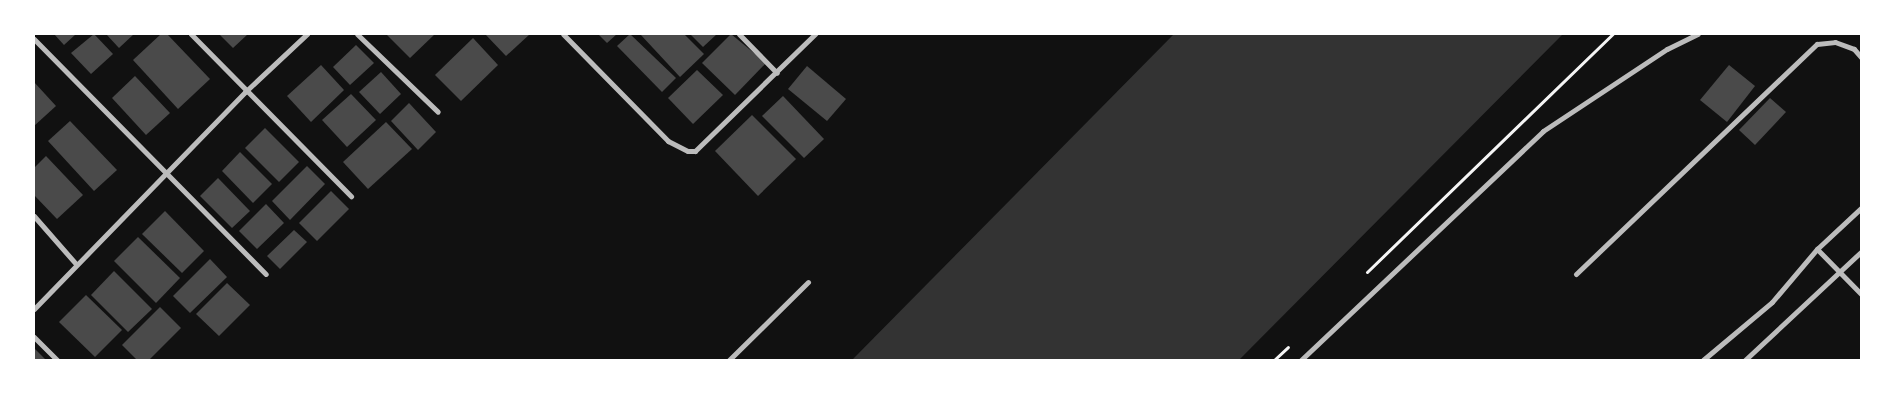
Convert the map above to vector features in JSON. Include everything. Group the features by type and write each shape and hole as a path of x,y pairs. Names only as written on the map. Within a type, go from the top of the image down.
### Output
{"street":[{"path":"191,34 245,92 351,196"},
{"path":"34,309 245,92 307,34"},
{"path":"357,34 438,112"},
{"path":"563,34 679,150 695,151 777,74 815,34"},
{"path":"740,34 777,74"},
{"path":"1301,360 1543,131 1698,34"},
{"path":"34,39 164,174 266,274"},
{"path":"1576,274 1817,44 1835,42 1854,49 1861,58"},
{"path":"1702,360 1772,302 1817,249 1861,208"},
{"path":"34,216 76,264"},
{"path":"1817,249 1842,271 1861,294"},
{"path":"1745,360 1861,252"},
{"path":"729,360 808,282"},
{"path":"34,337 58,360"}],"path":[{"path":"1358,280 1613,34"},
{"path":"1274,360 1295,340"}],"shaded area":[{"path":"1174,34 1563,34 1239,360 852,360"}],"building":[{"path":"54,34 76,34 64,45"},
{"path":"94,34 113,54 91,74 71,53"},
{"path":"106,34 134,34 119,48"},
{"path":"161,34 167,34 210,79 178,109 133,60"},
{"path":"219,34 248,34 233,48"},
{"path":"386,34 435,34 410,58"},
{"path":"485,34 530,34 506,56"},
{"path":"598,34 617,34 607,43"},
{"path":"630,34 676,78 662,92 617,46"},
{"path":"640,34 684,34 704,54 680,77"},
{"path":"690,34 717,34 703,47"},
{"path":"731,34 766,63 735,95 702,63"},
{"path":"473,38 498,65 461,101 435,75"},
{"path":"356,45 374,63 350,85 333,67"},
{"path":"321,65 344,90 311,122 287,96"},
{"path":"1729,65 1755,86 1727,122 1700,100"},
{"path":"807,66 846,99 827,121 788,89"},
{"path":"697,70 723,95 693,124 668,98"},
{"path":"381,72 401,94 380,114 359,92"},
{"path":"135,76 170,113 146,135 112,98"},
{"path":"34,82 56,106 34,126"},
{"path":"351,94 376,120 347,147 322,120"},
{"path":"783,96 824,139 804,158 762,116"},
{"path":"1770,98 1786,112 1755,145 1739,130"},
{"path":"409,103 436,132 418,150 391,121"},
{"path":"752,115 796,159 758,196 715,151"},
{"path":"70,121 117,170 94,191 48,141"},
{"path":"386,122 412,149 368,189 343,162"},
{"path":"265,128 299,162 279,182 245,148"},
{"path":"240,152 272,184 253,203 222,171"},
{"path":"46,156 83,195 57,219 34,195 34,168"},
{"path":"307,166 325,184 290,220 272,201"},
{"path":"218,178 250,211 232,228 200,196"},
{"path":"331,191 349,209 317,241 299,223"},
{"path":"266,204 284,223 257,249 239,231"},
{"path":"165,211 204,251 182,273 142,234"},
{"path":"294,230 307,242 280,269 267,256"},
{"path":"138,237 180,278 156,303 114,261"},
{"path":"210,259 227,277 190,313 173,296"},
{"path":"114,271 152,309 128,332 91,295"},
{"path":"227,283 250,305 219,336 196,314"},
{"path":"86,295 122,330 95,357 59,322"},
{"path":"160,307 181,328 149,360 137,360 122,345"},
{"path":"34,348 46,360 34,360"}]}
